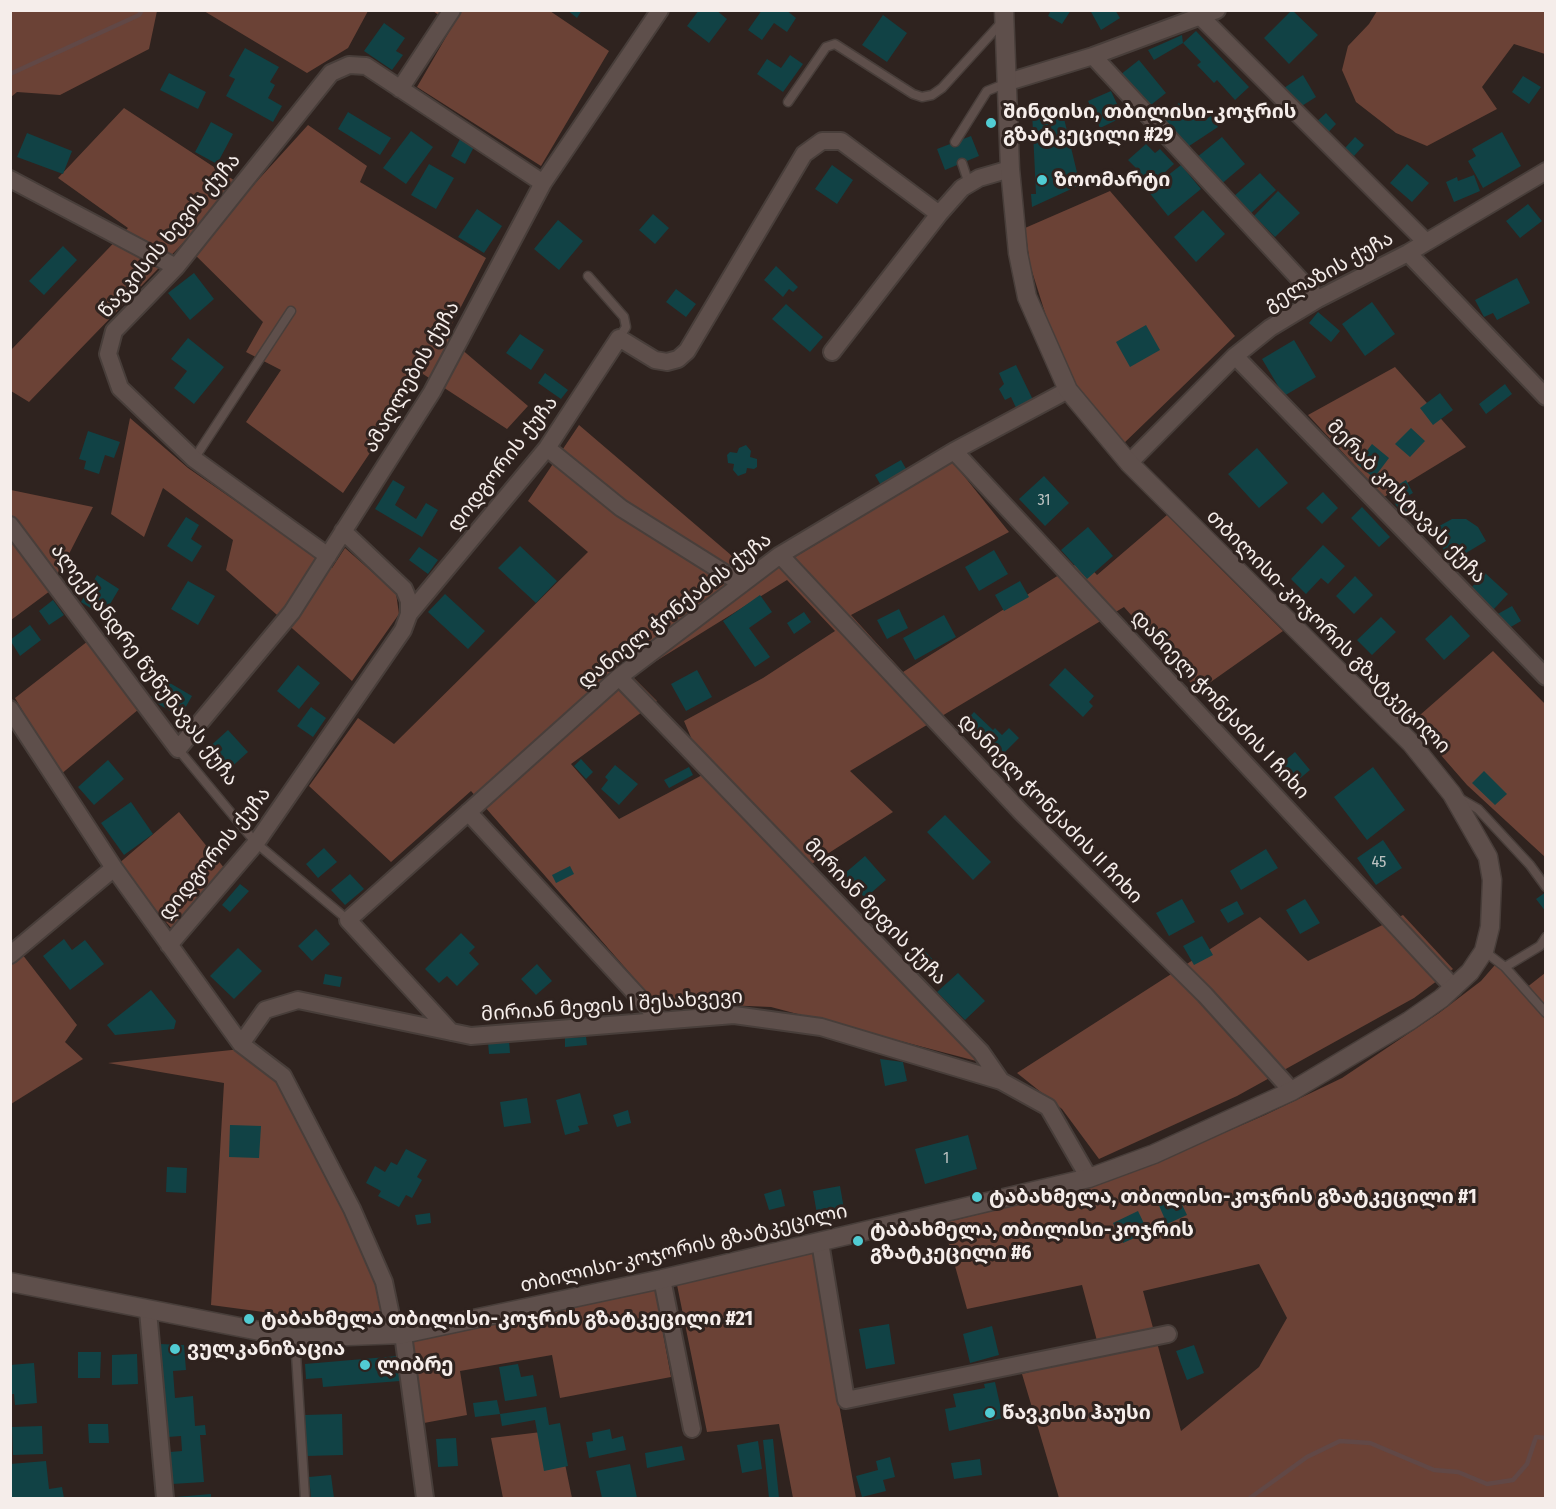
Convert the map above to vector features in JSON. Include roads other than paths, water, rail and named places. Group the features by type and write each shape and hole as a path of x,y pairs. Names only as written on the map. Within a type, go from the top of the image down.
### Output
{"main road":[{"name":"თბილისი-კოჯორის გზატკეცილი","path":"10,1281 148,1311 295,1338 399,1335 662,1279 1089,1178 1154,1154 1292,1091 1409,1021 1454,988 1470,972 1484,951 1493,903 1488,857 1452,794 1412,743 1129,463 1068,390 1027,297 1018,253 1010,169 1004,15"}],"street":[{"path":"400,89 452,10"},
{"name":"ამაღლების ქუჩა","path":"178,749 292,612 432,392 543,183 660,10"},
{"path":"1008,82 1093,56 1209,14 1426,242"},
{"path":"1093,56 1318,299"},
{"name":"წავკისის ხევის ქუჩა","path":"327,556 194,459 120,388 108,354 114,331 176,267 331,73 349,65 366,66 543,183"},
{"path":"619,338 655,360 667,362 678,360 687,351 804,154 822,141 841,141 939,214"},
{"path":"832,352 939,214 969,184 979,178 1010,169"},
{"name":"გელაზის ქუჩა","path":"1129,463 1235,356 1270,328 1318,299 1408,253 1545,171"},
{"path":"10,179 176,267"},
{"path":"1408,253 1545,397"},
{"name":"დიდგორის ქუჩა","path":"169,945 256,843 403,630 409,614 547,448 619,338"},
{"name":"მერაბ კოსტავას ქუჩა","path":"1235,356 1545,677"},
{"name":"დანიელ ჭონქაძის ქუჩა","path":"348,920 620,677 780,555 954,451 1068,390"},
{"path":"547,448 621,508 742,584"},
{"name":"დანიელ ჭონქაძის I ჩიხი","path":"954,451 1454,988"},
{"name":"ალექსანდრე წუწუნავას ქუჩა","path":"10,525 178,749"},
{"path":"343,531 404,589 409,601 409,614"},
{"name":"დანიელ ჭონქაძის II ჩიხი","path":"780,555 1021,812 1205,995 1292,1091"},
{"name":"მირიან მეფის ქუჩა","path":"620,677 981,1052 1000,1081 1048,1107 1089,1178"},
{"path":"10,709 114,868 241,1044 283,1076 352,1209 384,1282 399,1335 425,1498"},
{"path":"468,812 659,1019"},
{"path":"10,954 114,868"},
{"name":"ალექსანდრე წუწუნავას ქუჩა","path":"348,920 451,1032"},
{"name":"მირიან მეფის I შესახვევი","path":"241,1044 266,1010 298,1000 471,1036 659,1019 734,1015 821,1028 1000,1081"},
{"path":"820,1242 846,1400 1168,1334"},
{"path":"662,1279 692,1429"},
{"path":"148,1311 165,1498"}],"lane":[{"path":"788,102 830,44 838,45 913,94 922,97 932,95 1004,15"},
{"path":"955,142 987,92 1008,82"},
{"path":"962,163 969,184"},
{"path":"588,276 624,317 626,327 619,338"},
{"path":"194,459 291,311"},
{"name":"ალექსანდრე წუწუნავას ქუჩა","path":"178,749 256,843 348,920"},
{"path":"1452,794 1478,810 1530,865 1545,887"},
{"path":"1506,967 1540,946 1545,937"},
{"path":"1484,951 1506,967 1545,1012"},
{"path":"295,1338 305,1498"}],"waterway":[{"path":"10,74 139,15 142,10"},
{"path":"1250,1498 1307,1457 1340,1441 1370,1443 1434,1470 1458,1472 1487,1484 1513,1480 1527,1464 1536,1437 1546,1438"}],"place":[{"name":"შინდისი, თბილისი-კოჯრის გზატკეცილი #29","path":"991,123"},
{"name":"ზოომარტი","path":"1042,180"},
{"name":"ტაბახმელა, თბილისი-კოჯრის გზატკეცილი #1","path":"977,1197"},
{"name":"ტაბახმელა, თბილისი-კოჯრის გზატკეცილი #6","path":"858,1241"},
{"name":"ტაბახმელა თბილისი-კოჯრის გზატკეცილი #21","path":"249,1319"},
{"name":"ვულკანიზაცია","path":"175,1349"},
{"name":"ლიბრე","path":"365,1365"},
{"name":"წავკისი ჰაუსი","path":"990,1413"}]}
